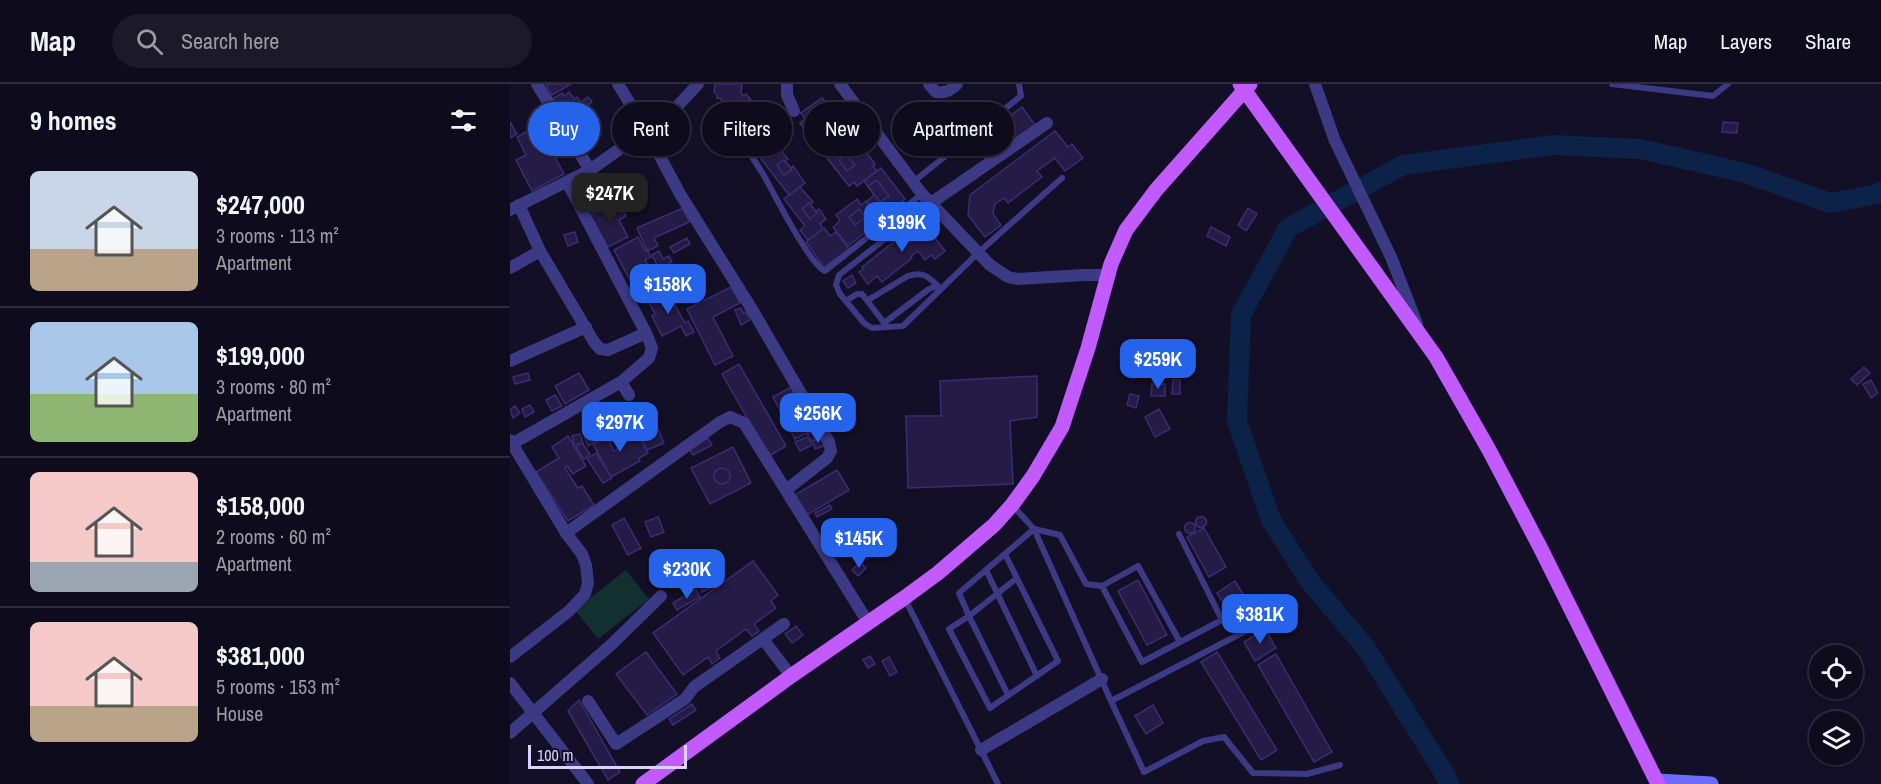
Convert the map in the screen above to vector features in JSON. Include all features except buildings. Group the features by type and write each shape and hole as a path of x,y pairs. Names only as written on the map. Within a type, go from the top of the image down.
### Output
{"main road":[{"path":"643,784 938,573 994,525 1012,505 1033,476 1062,427 1088,348 1108,275 1126,230 1156,190 1244,86 1276,136 1441,367 1489,450 1546,558 1657,783 1685,781 1711,784"}],"street":[{"path":"537,84 590,170"},
{"path":"618,84 629,102"},
{"path":"681,102 698,84"},
{"path":"787,84 787,95 794,111"},
{"path":"840,84 913,182 990,265 1017,279 1108,275"},
{"path":"929,84 936,92 950,91 957,84"},
{"path":"1315,84 1335,141 1391,257 1423,339"},
{"path":"927,198 1047,123"},
{"path":"612,154 590,170 514,208 600,349 608,350 646,333"},
{"path":"660,156 680,195 753,311 830,442 831,451 827,458 786,490"},
{"path":"510,657 569,611 585,594 588,583 586,565 576,545 566,533 511,443 621,382 650,358 652,348 567,182"},
{"path":"510,268 540,251"},
{"path":"510,361 586,327"},
{"path":"621,382 629,395"},
{"path":"566,533 730,417 744,423 869,624"},
{"path":"510,733 612,644 660,596"},
{"path":"588,701 616,744 685,699 694,687 784,624"},
{"path":"763,639 791,676"},
{"path":"981,750 1102,679"},
{"path":"510,683 588,784"}],"lane":[{"path":"913,182 1021,96 1019,84"},
{"path":"1612,84 1713,96 1728,84"},
{"path":"1678,84 1685,92"},
{"path":"751,156 810,256 821,270 825,271 927,198"},
{"path":"927,198 839,275 836,285 840,294 864,323 872,328 886,325 903,326 940,288 1062,178"},
{"path":"868,300 915,274 923,274 940,288"},
{"path":"886,325 929,289 940,288"},
{"path":"846,301 857,294 862,294 886,325"},
{"path":"1012,505 1034,529 1144,772 1203,741 1224,737 1253,773 1307,774 1340,765"},
{"path":"1008,695 959,593 1034,529"},
{"path":"1034,529 1060,535 1086,584 1102,586 1138,566 1180,642"},
{"path":"1102,586 1142,662 1222,620 1179,534"},
{"path":"1005,554 1059,661 990,708 949,629 1017,578"},
{"path":"986,570 1037,675"},
{"path":"904,598 998,784"},
{"path":"1111,701 1263,622"}],"green space":[{"path":"626,570 649,599 598,639 575,610"}],"waterway":[{"path":"1449,784 1366,648 1311,583 1271,520 1237,421 1241,315 1288,228 1403,165 1553,145 1641,149 1745,173 1830,203 1878,194 1881,191"}]}
